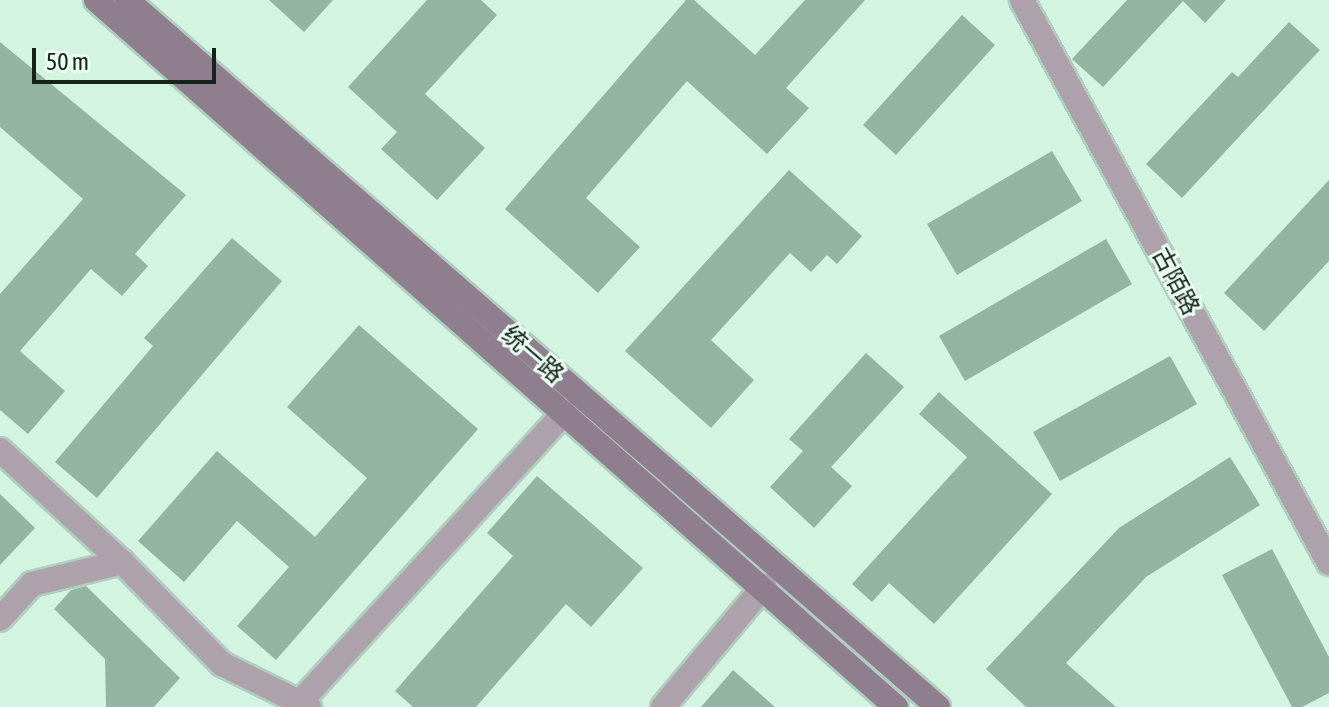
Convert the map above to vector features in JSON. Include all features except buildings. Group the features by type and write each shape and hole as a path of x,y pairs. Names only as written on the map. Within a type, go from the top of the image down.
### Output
{"main road":[{"name":"统一路","path":"96,0 764,586 896,707"},
{"name":"统一路","path":"127,0 938,707"}],"street":[{"name":"古陌路","path":"1022,0 1329,563"},
{"path":"0,450 122,562 222,664 306,704 564,413"},
{"path":"0,619 32,584 122,562"},
{"path":"663,707 764,586"}]}
